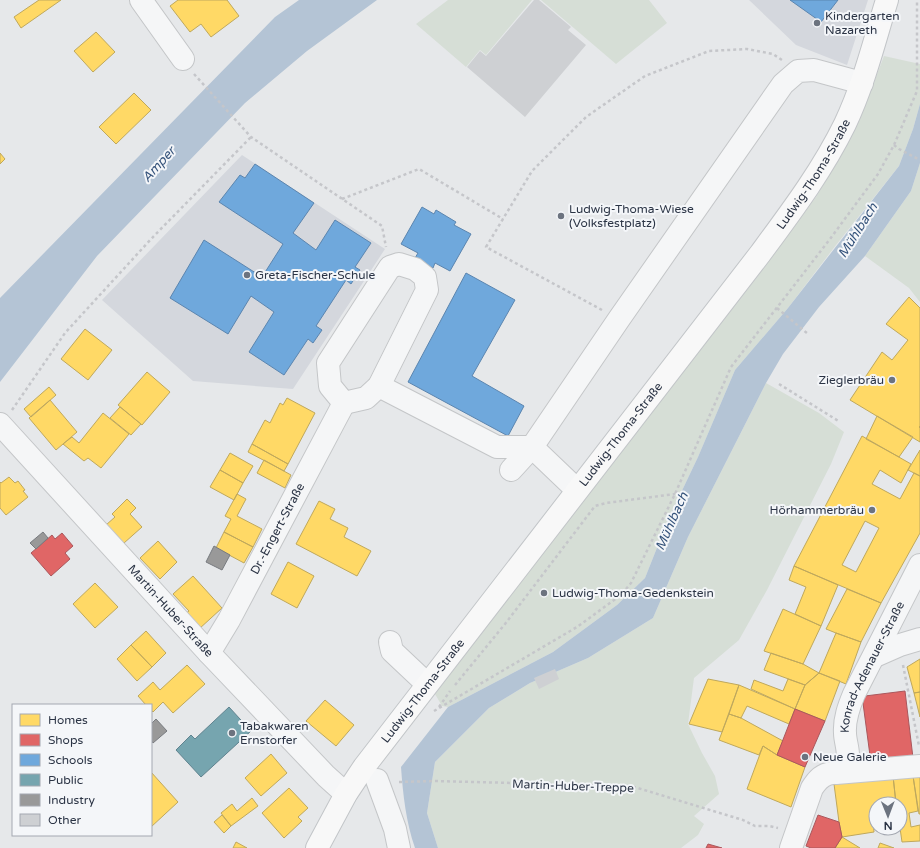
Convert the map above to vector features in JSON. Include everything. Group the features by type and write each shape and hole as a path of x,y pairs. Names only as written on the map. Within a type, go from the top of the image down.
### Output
{"main road":[{"name":"Ludwig-Thoma-Straße","path":"317,848 346,794 364,767 426,684 755,260 806,191 829,154 845,123 862,83 887,0"}],"street":[{"path":"141,0 183,59"},
{"path":"511,470 532,447 619,319 783,84 798,71 814,70 862,83"},
{"path":"399,264 415,269 425,277 427,290 379,386 366,398 344,403 330,386 328,362 390,267 399,264"},
{"path":"379,386 498,447 532,447 577,490"},
{"name":"Dr.-Engert-Straße","path":"209,653 232,623 344,403"},
{"name":"Martin-Huber-Straße","path":"1,424 209,653 326,776 346,794"},
{"name":"Konrad-Adenauer-Straße","path":"791,848 812,788 817,781 824,776 836,773 844,767 848,758 845,733 849,707 854,694 920,565"},
{"path":"874,656 900,645 920,639"},
{"path":"390,642 392,651 426,684"},
{"path":"836,773 920,766"},
{"path":"386,781 399,848"}],"path":[{"path":"428,714 577,627 621,595 631,583 675,494 731,367 878,174 894,145 917,92 916,0"},
{"path":"619,319 486,247 532,171 586,118 646,76 709,51 747,49 773,54 798,71"},
{"path":"195,76 251,137 382,226 390,267"},
{"path":"1,424 65,333 152,238 251,137"},
{"path":"894,145 920,160"},
{"path":"342,199 419,169 503,219"},
{"path":"777,308 808,334"},
{"path":"779,384 840,422"},
{"path":"439,708 451,690 505,624 595,506 599,504 675,494"},
{"path":"900,645 920,753"},
{"name":"Martin-Huber-Treppe","path":"386,781 631,786 743,820 754,826 769,826"}],"shaded area":[{"path":"448,0 532,0 486,55 480,50 466,67 416,24"},
{"path":"541,0 649,0 667,23 616,64"},
{"name":"Kindergarten Nazareth","path":"749,0 868,0 847,65 796,45"},
{"path":"884,56 920,64 920,104 913,129 899,166 788,308 735,370 698,457 668,520 645,578 617,605 553,652 448,707 442,706 435,694 541,554 758,276 816,197 840,157 865,106"},
{"name":"Greta-Fischer-Schule","path":"242,155 385,249 293,389 193,381 102,300"},
{"path":"920,163 920,302 909,288 865,256 911,191"},
{"path":"766,383 819,413 844,432 831,464 767,590 739,640 694,678 688,724 715,776 719,794 694,816 704,824 698,835 681,848 438,848 427,813 435,762 489,708 530,683 588,658 653,618 688,537"}],"water":[{"name":"Amper","path":"299,0 377,0 307,51 245,103 97,256 0,382 0,298 275,17"},
{"name":"Mühlbach","path":"920,104 920,163 911,191 865,256 819,307 783,354 766,383 688,537 653,618 588,658 530,683 489,708 435,762 427,813 438,848 415,848 405,808 401,767 448,707 553,652 617,605 645,578 668,520 698,457 735,370 788,308 899,166 913,129"}],"building: Homes":[{"path":"39,0 61,0 21,28 14,17"},
{"path":"178,0 227,0 239,16 211,37 201,24 190,32 170,6"},
{"path":"96,32 115,52 93,72 74,51"},
{"path":"134,93 151,110 116,144 99,127"},
{"path":"0,153 5,159 0,164"},
{"name":"Zieglerbräu","path":"909,297 920,308 920,442 850,400 882,352 892,360 908,340 886,324"},
{"path":"85,329 112,350 88,380 61,359"},
{"path":"147,372 170,392 142,425 118,405"},
{"path":"49,387 56,395 31,417 24,409"},
{"path":"287,398 315,413 288,464 252,444 265,420 270,423 280,403 283,405"},
{"path":"50,400 77,432 56,450 29,418"},
{"path":"120,407 141,424 131,435 110,418"},
{"path":"103,413 129,434 101,468 88,458 84,461 63,444 72,437 79,443"},
{"path":"877,416 913,437 899,457 866,439"},
{"name":"Hörhammerbräu","path":"862,436 911,464 901,483 880,470 872,484 900,499 914,473 920,476 920,533 881,603 794,566","holes":["865,521 879,528 856,572 842,565"]},
{"path":"252,444 288,464 284,471 248,452"},
{"path":"920,450 920,476 908,470"},
{"path":"230,453 253,466 243,483 220,470"},
{"path":"264,460 291,475 285,488 257,473"},
{"path":"220,470 243,483 234,500 210,487"},
{"path":"9,477 15,483 18,481 28,497 6,515 0,508 0,482 1,483"},
{"path":"237,494 246,499 237,516 262,529 253,547 224,532 231,519 225,516"},
{"path":"127,499 136,508 130,514 142,527 124,543 106,525 115,517 112,514"},
{"path":"319,501 335,509 330,519 348,528 344,537 371,551 357,576 296,544"},
{"path":"224,532 253,547 244,563 216,548"},
{"path":"158,541 177,562 160,579 140,558"},
{"path":"288,562 314,576 297,608 271,594"},
{"path":"794,566 838,585 821,626 795,614 806,587 789,580"},
{"path":"193,576 222,608 199,629 185,614 189,611 173,594"},
{"path":"95,583 118,607 95,628 73,604"},
{"path":"847,589 881,603 861,642 826,629"},
{"path":"783,609 821,626 803,664 764,651"},
{"path":"146,631 166,653 152,667 131,645"},
{"path":"836,633 861,642 846,684 819,673"},
{"path":"131,645 152,667 137,681 117,659"},
{"path":"771,653 803,664 819,673 805,685 764,670"},
{"path":"920,659 920,692 914,693 907,667"},
{"path":"187,665 205,684 173,713 163,702 153,712 152,704 145,704 138,696 153,682 160,690"},
{"path":"819,673 840,681 825,721 795,709 805,685"},
{"path":"708,679 739,685 722,732 689,724"},
{"path":"788,679 805,685 795,709 751,689 754,680 783,691"},
{"path":"739,685 795,709 789,724 747,706 741,718 729,714"},
{"path":"920,692 920,717 914,693"},
{"path":"325,700 354,725 336,746 306,721"},
{"path":"729,714 741,718 783,741 777,755 763,746 759,755 719,740"},
{"path":"763,746 777,755 805,767 791,807 747,789"},
{"path":"271,754 287,773 261,796 245,778"},
{"path":"152,773 178,802 152,826"},
{"path":"893,776 913,776 918,811 909,813 911,827 920,825 920,841 902,842 901,836 908,836 908,796 895,796"},
{"path":"893,776 895,796 868,796 868,833 842,837 834,784"},
{"path":"913,776 920,776 920,814 919,814"},
{"path":"289,788 308,808 298,817 302,821 284,838 262,813"},
{"path":"252,798 258,806 231,826 221,813 232,804 237,811"},
{"path":"222,815 231,826 224,833 214,822"},
{"path":"842,837 860,848 835,848"},
{"path":"236,842 247,848 233,848"},
{"path":"880,843 894,848 878,848"}],"building: Shops":[{"path":"62,533 73,546 65,553 70,559 51,576 31,553 52,535 55,539"},
{"path":"905,691 913,758 871,763 863,703 865,696"},
{"path":"795,709 825,721 805,767 777,755"},
{"path":"818,815 839,822 842,837 835,848 811,848 806,846"},
{"path":"708,844 722,848 706,848"}],"building: Schools":[{"path":"790,0 838,0 821,22"},
{"path":"255,164 314,203 293,233 316,250 335,220 371,243 355,267 360,270 351,284 346,280 316,326 322,330 313,343 308,339 284,375 249,352 274,312 251,296 228,334 170,298 204,240 262,277 283,244 219,202 240,175 245,178"},
{"path":"422,207 434,214 436,210 456,222 454,225 471,234 450,271 435,263 433,268 415,258 418,253 401,244"},
{"path":"466,273 515,300 472,376 524,406 508,436 408,382"}],"building: Public":[{"path":"229,707 251,731 201,777 176,750 191,735 195,739"}],"building: Industry":[{"path":"43,532 48,538 36,549 30,543"},
{"path":"214,546 230,555 222,570 206,562"},
{"path":"156,719 167,731 153,743 152,742 152,723"}],"building: Other":[{"path":"534,0 539,0 571,27 568,30 586,45 525,117 467,67 480,51 486,56"},
{"path":"555,669 559,679 539,689 534,678"}],"place":[{"name":"Kindergarten Nazareth","path":"817,23"},
{"name":"Ludwig-Thoma-Wiese (Volksfestplatz)","path":"561,216"},
{"name":"Greta-Fischer-Schule","path":"247,275"},
{"name":"Zieglerbräu","path":"892,380"},
{"name":"Hörhammerbräu","path":"872,510"},
{"name":"Ludwig-Thoma-Gedenkstein","path":"544,593"},
{"name":"Tabakwaren Ernstorfer","path":"232,733"},
{"name":"Neue Galerie","path":"805,757"}]}
